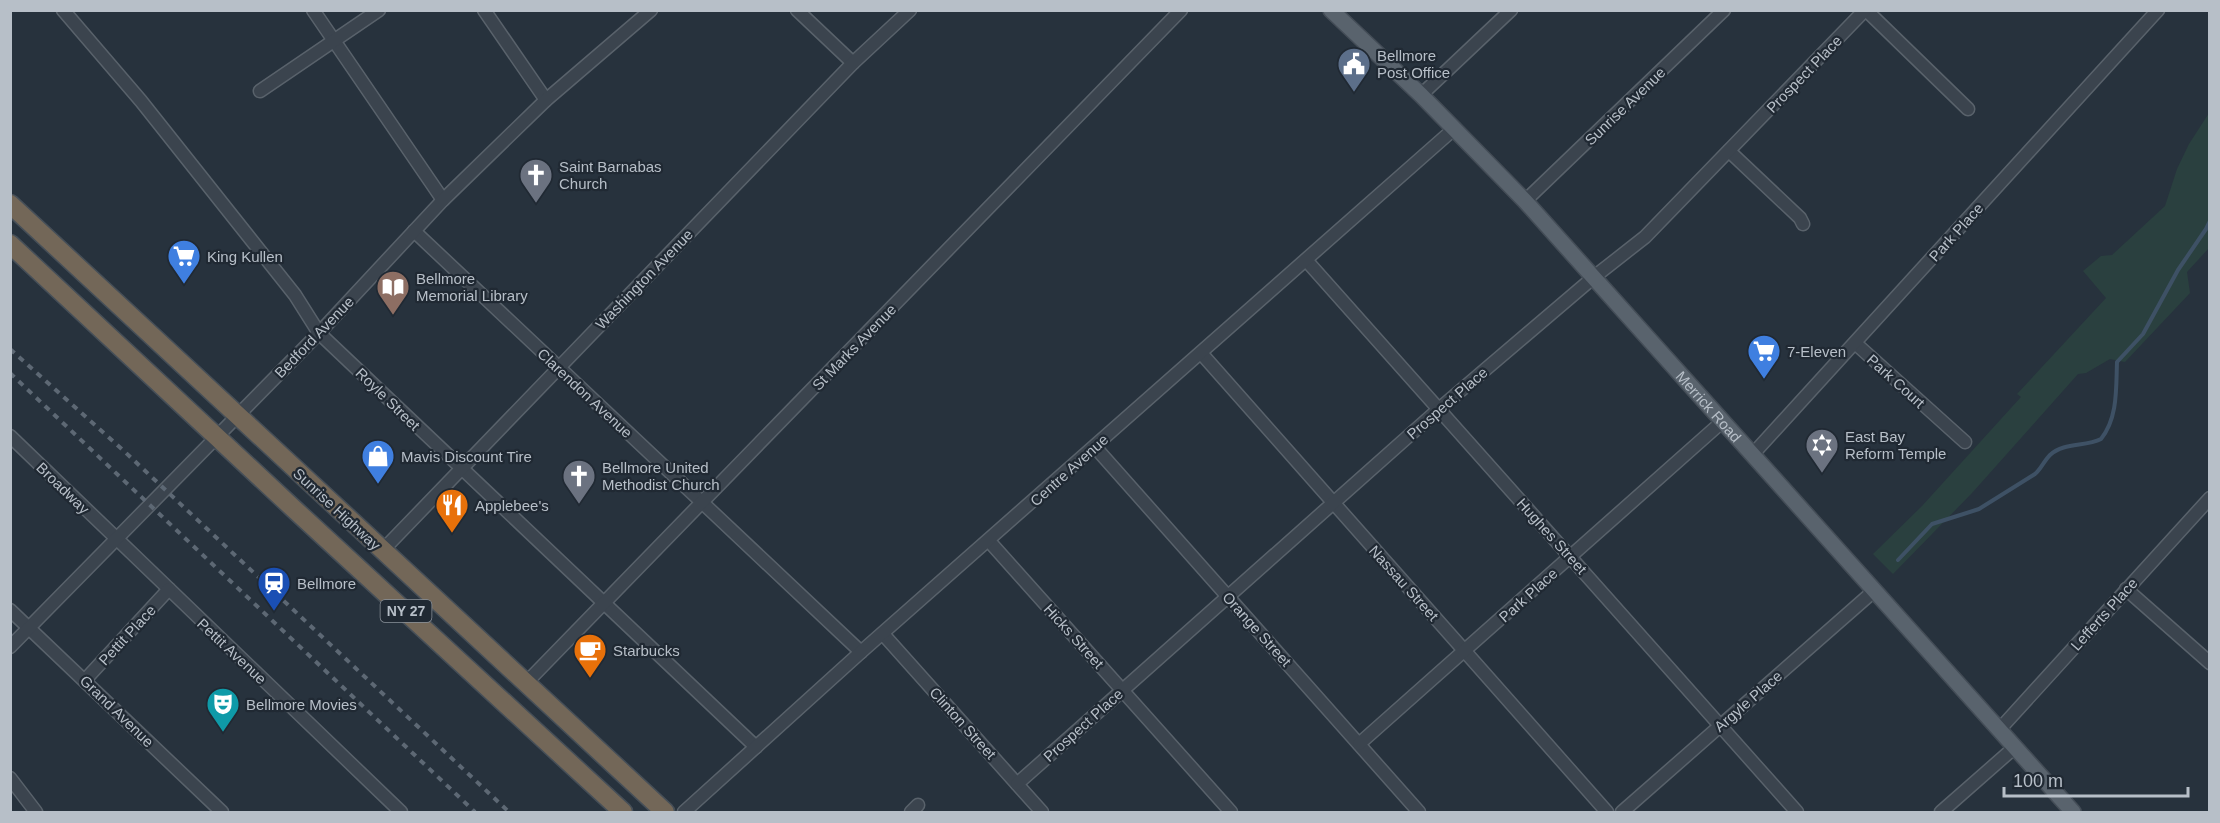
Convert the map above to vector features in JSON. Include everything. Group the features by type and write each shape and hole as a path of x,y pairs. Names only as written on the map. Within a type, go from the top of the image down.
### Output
{"highway":[{"name":"Sunrise Highway","path":"10,204 665,813"},
{"name":"Sunrise Highway","path":"10,244 623,813"}],"main road":[{"name":"Merrick Road","path":"1331,10 1455,128 1525,201 2073,813"}],"street":[{"name":"Royle Street","path":"63,10 141,101 295,295 319,333 756,747"},
{"path":"313,10 443,200"},
{"path":"260,92 378,10"},
{"path":"484,10 546,100"},
{"path":"797,10 853,63"},
{"name":"Washington Avenue","path":"382,551 853,63 910,10"},
{"name":"St Marks Avenue","path":"526,683 703,504 1181,10"},
{"path":"1421,95 1511,10"},
{"name":"Sunrise Avenue","path":"1525,201 1724,10"},
{"path":"1866,10 1968,109"},
{"name":"Prospect Place","path":"1017,784 1439,409 1594,277 1645,237 1866,10"},
{"name":"Park Place","path":"1753,454 2158,10"},
{"name":"Bedford Avenue","path":"10,647 319,333 443,200 546,100 647,12"},
{"name":"Centre Avenue","path":"684,813 861,652 1455,128"},
{"path":"1729,151 1800,218 1803,224"},
{"name":"Clarendon Avenue","path":"414,231 861,652"},
{"name":"Hughes Street","path":"1306,260 1797,813"},
{"name":"Park Court","path":"1855,343 1965,442"},
{"name":"Nassau Street","path":"1201,353 1607,813"},
{"name":"Park Place","path":"1359,744 1723,421"},
{"name":"Broadway","path":"10,436 115,539"},
{"name":"Orange Street","path":"1095,447 1359,744 1415,811"},
{"name":"Lefferts Place","path":"1999,730 2210,498"},
{"name":"Pettit Avenue","path":"115,539 401,813"},
{"name":"Hicks Street","path":"989,541 1231,813"},
{"name":"Pettit Place","path":"85,680 169,589"},
{"path":"2126,589 2210,663"},
{"name":"Argyle Place","path":"1622,813 1875,590"},
{"name":"Grand Avenue","path":"10,610 222,813"},
{"name":"Clinton Street","path":"883,634 1042,813"},
{"path":"1941,813 2015,747"},
{"path":"10,778 36,813"}],"green space":[{"path":"2209,113 2209,248 2187,272 2190,293 2125,362 2110,359 2086,373 2078,374 1972,493 1893,574 1873,554 1922,506 2021,397 2017,394 2106,298 2083,271 2101,256 2112,255 2165,206 2177,169 2189,144"}],"waterway":[{"path":"1898,560 1932,524 1979,509 2035,474 2048,457 2056,451 2101,439 2111,422 2116,392 2117,362 2143,334 2178,270 2210,221"}],"railway":[{"path":"10,349 125,452 509,812"},
{"path":"10,373 475,812"}],"place":[{"name":"Bellmore Post Office","path":"1354,93"},
{"name":"Saint Barnabas Church","path":"536,204"},
{"name":"King Kullen","path":"184,285"},
{"name":"Bellmore Memorial Library","path":"393,316"},
{"name":"7-Eleven","path":"1764,380"},
{"name":"East Bay Reform Temple","path":"1822,474"},
{"name":"Mavis Discount Tire","path":"378,485"},
{"name":"Bellmore United Methodist Church","path":"579,505"},
{"name":"Applebee's","path":"452,534"},
{"name":"Bellmore","path":"274,612"},
{"name":"Starbucks","path":"590,679"},
{"name":"Bellmore Movies","path":"223,733"}]}
